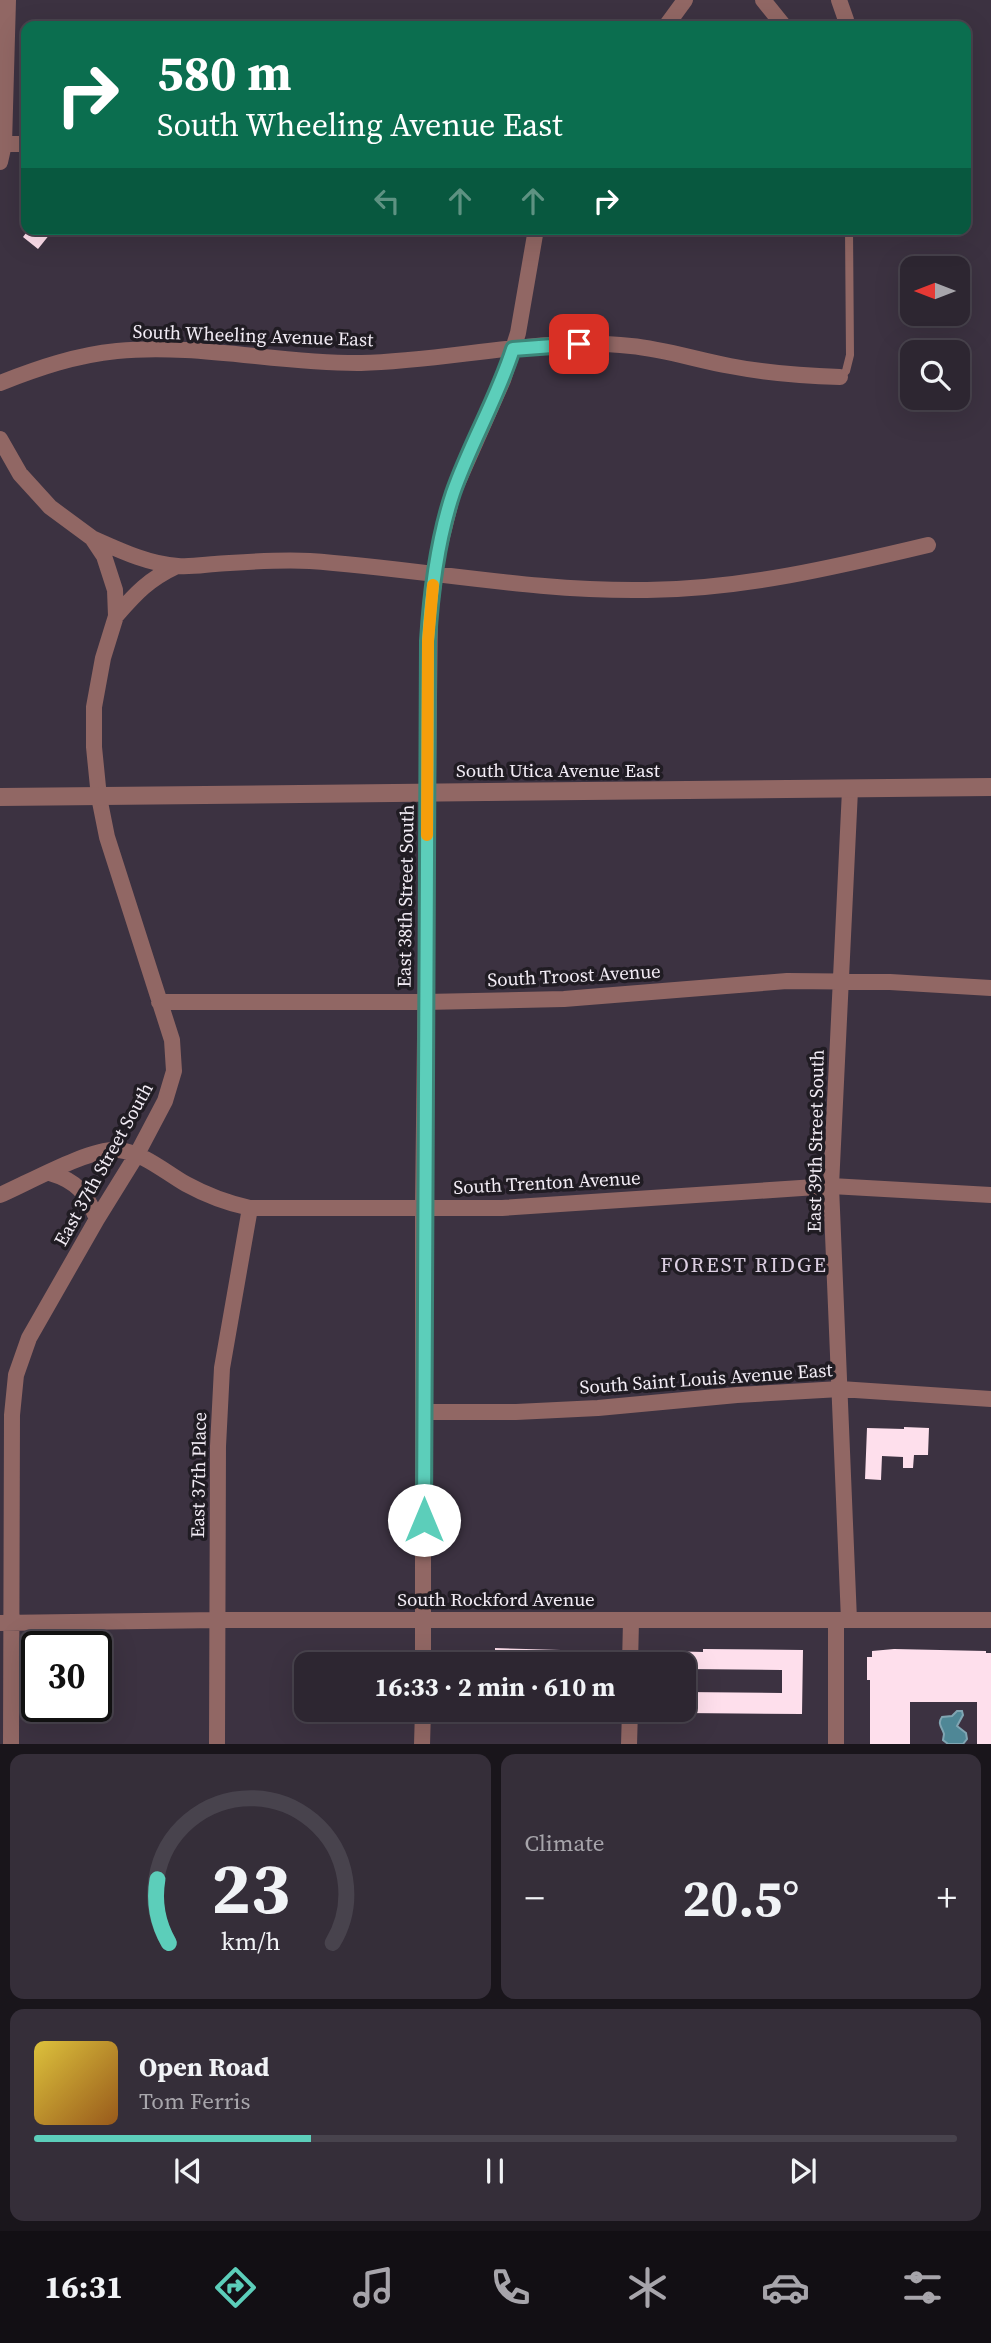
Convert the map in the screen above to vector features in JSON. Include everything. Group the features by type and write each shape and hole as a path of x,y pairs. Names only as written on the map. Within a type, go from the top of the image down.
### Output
{"street":[{"path":"0,162 4,144 3,80 8,0"},
{"path":"670,21 685,0"},
{"path":"763,0 780,21"},
{"path":"838,0 846,21"},
{"path":"4,144 21,144"},
{"name":"East 38th Street South","path":"423,1652 428,641 435,573 453,493 503,380 513,349 535,235"},
{"name":"South Wheeling Avenue East","path":"0,383 62,360 118,351 158,349 361,363 579,344 632,346 756,371 841,377"},
{"name":"East 37th Street South","path":"0,439 20,474 50,507 92,538 104,556 115,590 116,616 103,658 94,708 99,797 107,837 172,1040 174,1071 165,1101 136,1156 29,1338 16,1375 12,1415 6,1623 10,1744"},
{"path":"92,538 123,552 177,566 306,561 580,589 647,590 705,587 796,574 928,545"},
{"path":"116,616 155,576 177,566"},
{"name":"South Utica Avenue East","path":"0,797 991,788"},
{"name":"East 39th Street South","path":"836,1744 843,1620 840,1389 831,1186 850,790"},
{"name":"South Troost Avenue","path":"159,1002 565,999 787,981 991,988"},
{"name":"South Trenton Avenue","path":"0,1195 94,1154 118,1150 151,1162 186,1184 226,1203 250,1208 502,1208 831,1186 991,1195"},
{"path":"50,1172 66,1178 80,1189 97,1219"},
{"name":"East 37th Place","path":"217,1744 218,1446 222,1368 250,1208"},
{"name":"South Saint Louis Avenue East","path":"424,1412 516,1412 598,1408 840,1389 991,1399"},
{"name":"South Rockford Avenue","path":"6,1623 218,1620 991,1620"},
{"path":"630,1652 631,1620"},
{"path":"422,1722 422,1744"},
{"path":"629,1744 630,1722"}],"lane":[{"path":"841,377 846,371 850,355 849,235"}],"water":[{"path":"962,1711 963,1715 957,1726 966,1733 967,1739 963,1744 948,1744 943,1740 941,1719"}],"building":[{"path":"24,235 49,235 38,249 23,237"},
{"path":"867,1428 929,1428 928,1455 914,1455 913,1468 903,1468 903,1457 882,1456 881,1480 865,1479"},
{"path":"495,1648 596,1652 456,1652"},
{"path":"703,1649 803,1650 802,1714 696,1713 696,1692 782,1693 782,1670 696,1669 696,1652 664,1651 703,1652"},
{"path":"894,1649 991,1653 991,1744 977,1744 977,1702 910,1702 910,1744 870,1744 870,1680 867,1680 867,1657 872,1657 872,1651"}],"slow traffic":[{"path":"427,835 428,641 433,585"}],"district":[{"name":"FOREST RIDGE","path":"744,1264"}],"route":[{"path":"424,1520 425,960 428,641 431,594 453,493 503,380 513,349 579,344"}]}
